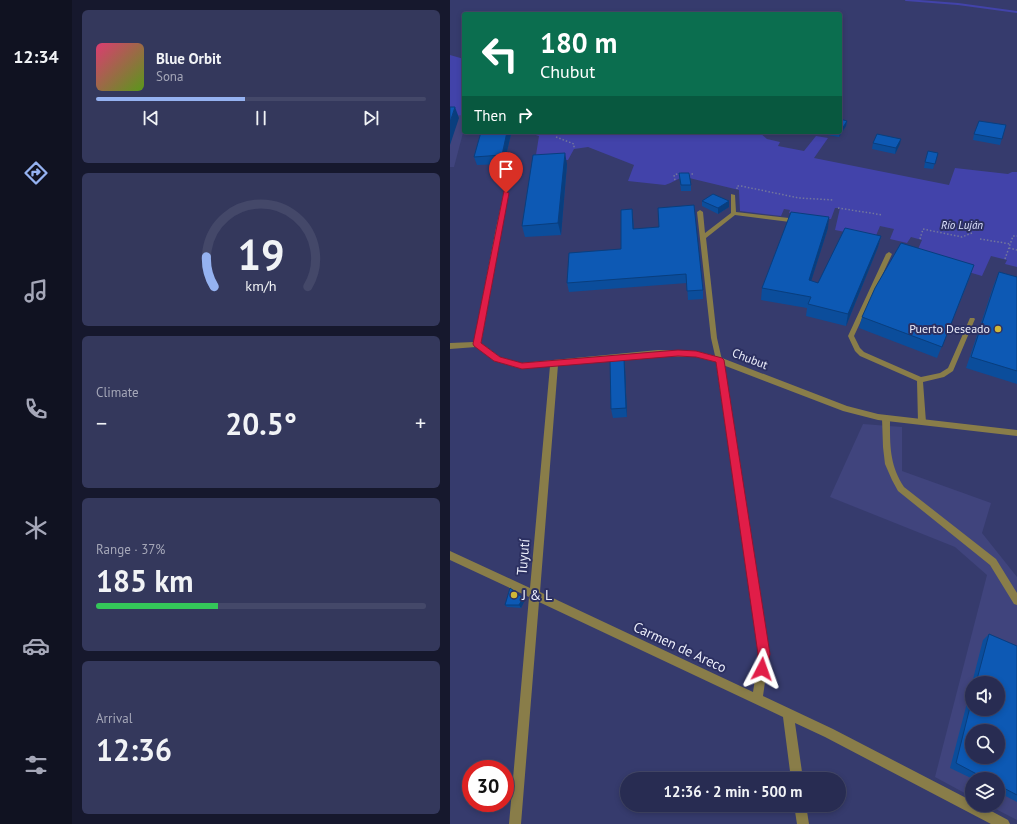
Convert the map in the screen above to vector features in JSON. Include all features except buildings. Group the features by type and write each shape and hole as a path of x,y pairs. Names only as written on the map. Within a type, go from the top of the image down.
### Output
{"street":[{"path":"450,346 477,344 499,228"},
{"name":"Chubut","path":"477,344 497,359 522,366 678,353 696,354 720,360 846,409 886,418 1017,433"},
{"path":"720,360 764,654 757,700"},
{"name":"Tuyutí","path":"515,824 554,364"},
{"name":"Carmen de Areco","path":"450,555 788,714 990,820 1004,824"},
{"path":"788,714 796,772"},
{"path":"801,812 803,824"}],"lane":[{"path":"499,228 506,193"},
{"path":"733,195 734,213"},
{"path":"700,212 714,338 720,360"},
{"path":"703,237 734,213 803,221"},
{"path":"889,254 851,336 856,349 862,354 920,380 942,375 951,369 972,319"},
{"path":"920,380 922,422"},
{"path":"886,418 887,461 892,478 900,489 993,562 1017,601"}],"path":[{"path":"556,136 574,144 574,149"},
{"path":"675,180 674,175 676,173 682,173"},
{"path":"688,174 693,174"},
{"path":"737,189 737,186 740,186 789,196 823,201 834,200"},
{"path":"838,208 839,206 883,215"},
{"path":"920,239 922,229 962,237 972,233"},
{"path":"1005,259 1013,236 1017,236"},
{"path":"980,239 1010,244"},
{"path":"1009,248 1017,250"}],"shaded area":[{"path":"450,104 462,108 463,134 454,167 450,167"},
{"path":"863,424 902,427 902,471 991,503 982,533 1017,577 1017,820 1002,812 1005,812 1005,772 965,772 965,793 935,777 987,575 955,547 830,497"}],"water":[{"path":"450,55 462,58 462,115 450,116"},
{"name":"Río Luján","path":"532,134 761,134 767,139 780,142 778,146 804,151 816,136 828,138 814,158 949,185 955,168 1008,174 1017,172 1017,267 1005,264 1007,260 991,256 982,276 915,256 922,240 911,237 907,243 890,239 894,229 880,226 875,238 835,230 840,208 835,208 831,219 789,213 790,210 784,209 781,216 740,211 739,190 685,177 665,185 628,181 634,165 588,147 574,149 568,160 535,161 539,136"}],"waterway":[{"path":"906,0 958,4 1017,12"}],"place":[{"name":"Puerto Deseado","path":"998,329"},
{"name":"J & L","path":"514,595"}],"route":[{"path":"506,193 477,344 497,359 522,366 678,353 696,354 720,360 764,654 762,669"}]}
